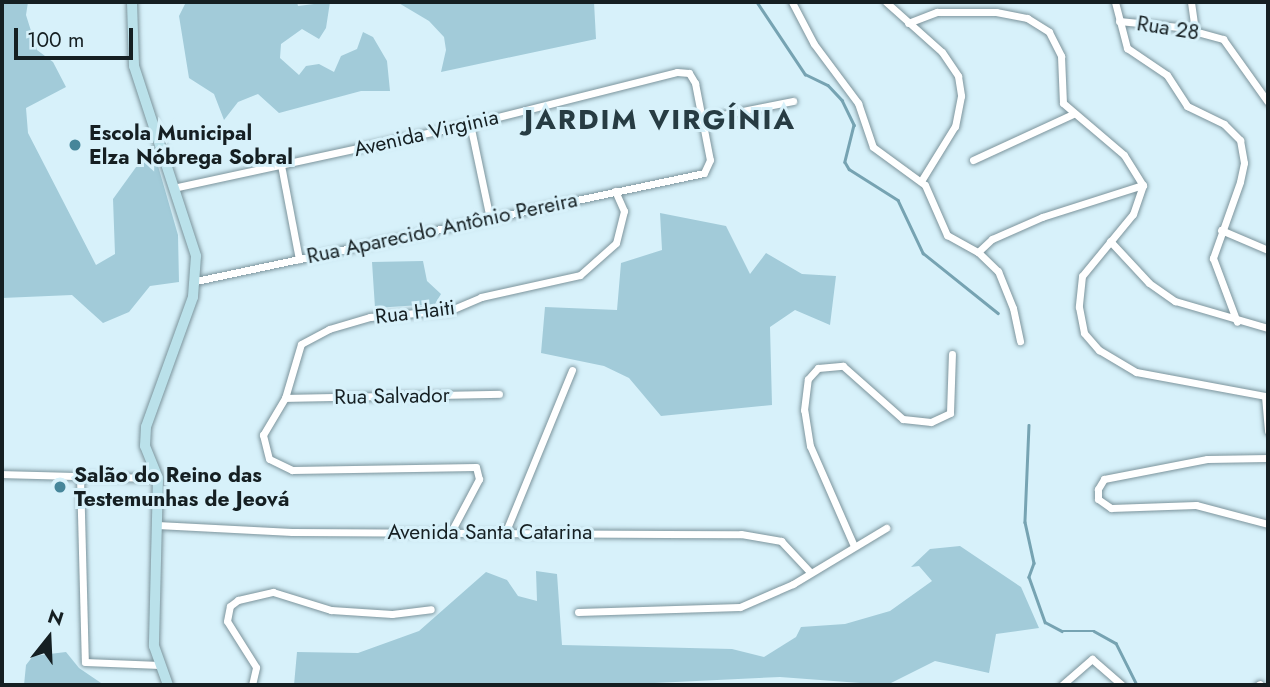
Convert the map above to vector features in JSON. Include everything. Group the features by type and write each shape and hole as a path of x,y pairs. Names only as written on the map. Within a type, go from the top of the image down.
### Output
{"main road":[{"path":"132,2 134,66 196,256 196,281 146,427 145,446 158,478 153,590 154,646 168,685"}],"street":[{"path":"792,2 814,44 858,103 873,147 921,181 941,228 955,242 978,252 1003,281 1020,341"},
{"path":"886,2 952,63 961,96 949,139 921,181"},
{"path":"1115,2 1127,48 1167,75 1187,106 1224,124 1240,140 1242,174 1213,250 1215,269 1237,322"},
{"path":"1191,2 1195,30"},
{"path":"908,23 949,11 1004,13 1037,22 1049,32 1061,56 1063,103 1073,114 1110,140 1138,173 1143,186 1133,214 1082,275 1079,307 1084,333 1107,356 1136,372 1265,396 1268,431"},
{"name":"Rua 28","path":"1119,21 1195,30 1228,43 1268,102"},
{"name":"Avenida Virginia","path":"173,188 470,124 677,72 692,75 702,120"},
{"path":"702,120 793,101"},
{"path":"973,160 1073,114"},
{"name":"Rua Aparecido Antônio Pereira","path":"196,281 688,177 710,167 702,120"},
{"path":"470,124 490,219"},
{"path":"281,165 299,259"},
{"path":"978,252 992,239 1042,217 1143,186"},
{"name":"Rua Haiti","path":"452,530 479,479 478,469 283,469 266,454 263,435 285,398 301,344 328,329 385,314 451,310 481,298 580,275 616,243 624,211 615,191"},
{"path":"1221,230 1268,250"},
{"path":"1110,241 1166,295 1237,322 1268,328"},
{"path":"854,546 810,446 804,410 808,379 818,368 843,366 903,419 931,422 950,413 952,354"},
{"path":"506,531 572,370"},
{"name":"Rua Salvador","path":"285,398 499,394"},
{"path":"1268,458 1207,459 1104,479 1098,489 1098,499 1111,508 1169,503 1196,505 1268,524"},
{"path":"2,474 158,478"},
{"path":"80,476 85,662 160,665"},
{"name":"Avenida Santa Catarina","path":"157,525 292,532 452,530 760,536 781,541 808,571"},
{"path":"578,612 740,607 793,584 808,571 886,528"},
{"path":"253,685 256,667 227,621 230,606 238,600 273,592 331,610 392,614 431,608"},
{"path":"1062,685 1081,666 1098,659 1122,685"}],"shaded area":[{"path":"2,2 28,2 26,15 37,50 53,62 66,87 26,108 28,133 96,265 115,254 113,199 152,145 178,235 179,282 150,286 129,312 103,323 72,295 2,298"},
{"path":"186,2 297,2 298,6 330,2 326,28 319,39 302,29 281,44 280,58 299,75 306,66 319,64 334,72 341,56 357,49 363,32 373,37 387,61 390,91 361,91 279,113 258,94 238,102 224,120 214,94 189,78 179,16"},
{"path":"397,2 594,2 596,39 441,72 446,50 444,37 429,21"},
{"path":"660,213 726,226 750,274 766,253 802,274 836,276 830,325 795,310 770,327 772,405 661,416 629,378 604,366 541,353 545,307 617,310 621,263 662,250"},
{"path":"423,261 427,281 441,294 435,304 375,308 372,262"},
{"path":"960,546 1021,587 1039,628 996,634 989,673 935,661 887,685 780,677 613,685 294,685 297,652 358,653 419,631 486,572 507,580 518,596 537,601 536,571 557,574 562,645 732,649 764,657 796,637 801,627 845,624 890,611 932,581 919,566 911,567 930,549"},
{"path":"66,652 79,668 104,685 24,685 26,665 33,656"}],"waterway":[{"path":"757,2 805,74 828,85 842,100 854,125 845,162 849,169 898,200 923,253 998,313"},
{"path":"1029,425 1025,522 1034,563 1029,577 1045,622 1062,631 1094,631 1116,643 1137,685"}],"place":[{"name":"Escola Municipal Elza Nóbrega Sobral","path":"75,145"},
{"name":"Salão do Reino das Testemunhas de Jeová","path":"60,487"}],"district":[{"name":"JARDIM VIRGÍNIA","path":"660,120"}]}
